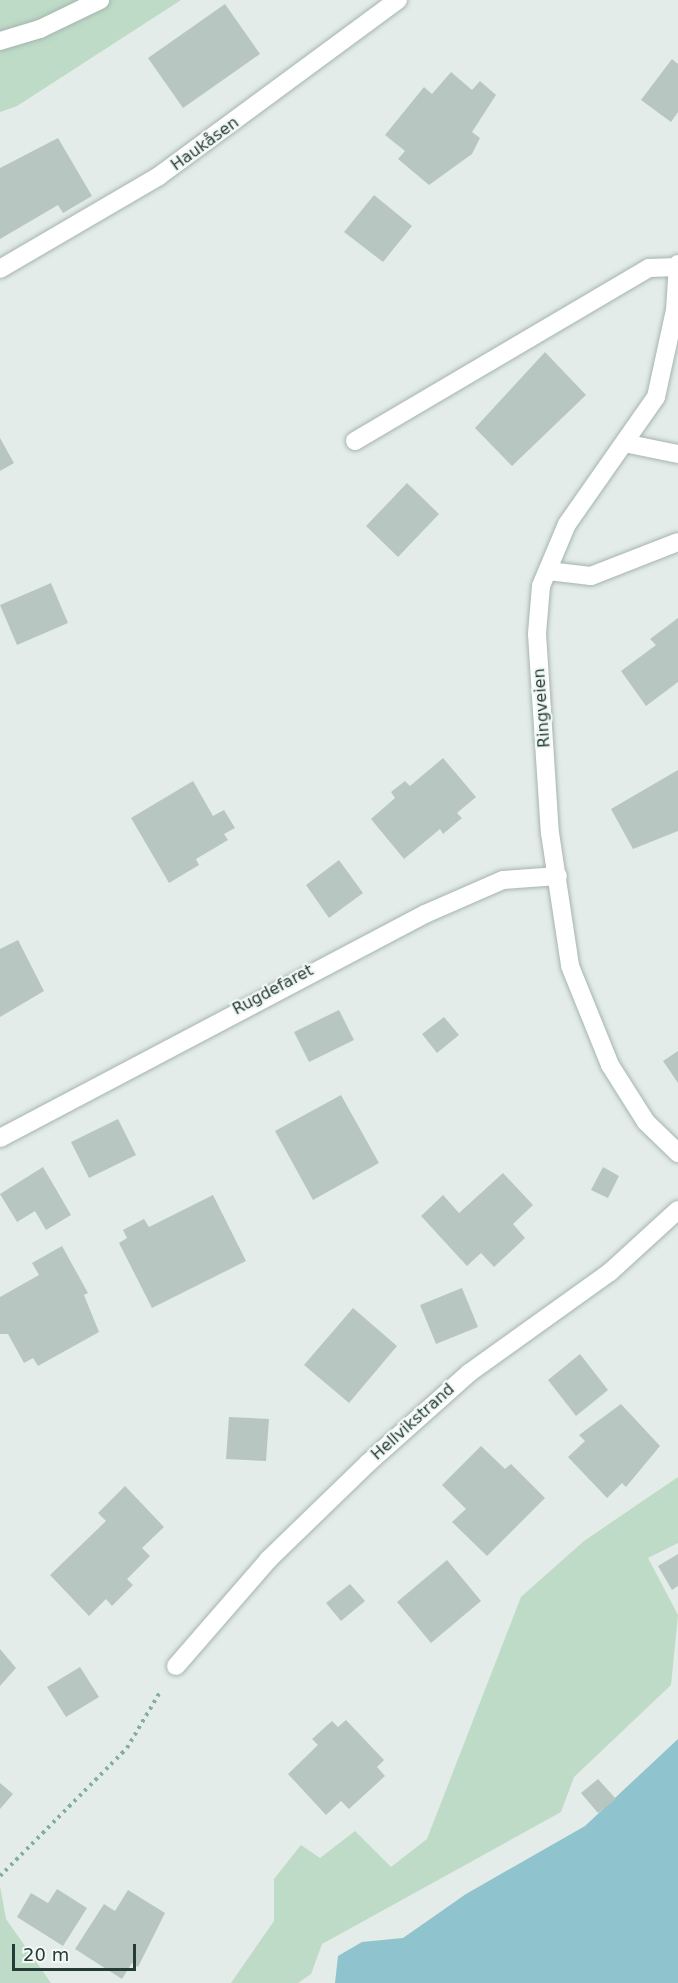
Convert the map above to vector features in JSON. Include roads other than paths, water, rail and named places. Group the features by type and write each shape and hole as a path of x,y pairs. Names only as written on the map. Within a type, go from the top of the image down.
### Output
{"street":[{"path":"0,41 40,29 100,0"},
{"name":"Haukåsen","path":"0,269 159,176 398,0"},
{"path":"355,441 649,268 678,265"},
{"name":"Ringveien","path":"678,265 675,310 656,397 567,524 548,571 537,634 558,876 570,966 610,1065 645,1122 678,1154"},
{"path":"624,443 678,454"},
{"path":"548,571 591,576 678,542"},
{"name":"Rugdefaret","path":"0,1138 425,914 503,880 558,876"},
{"name":"Hellvikstrand","path":"176,1666 268,1560 368,1463 469,1373 610,1272 678,1210"}],"water":[{"path":"678,1739 678,1983 335,1983 338,1956 362,1942 403,1938 466,1894 585,1826"}]}
